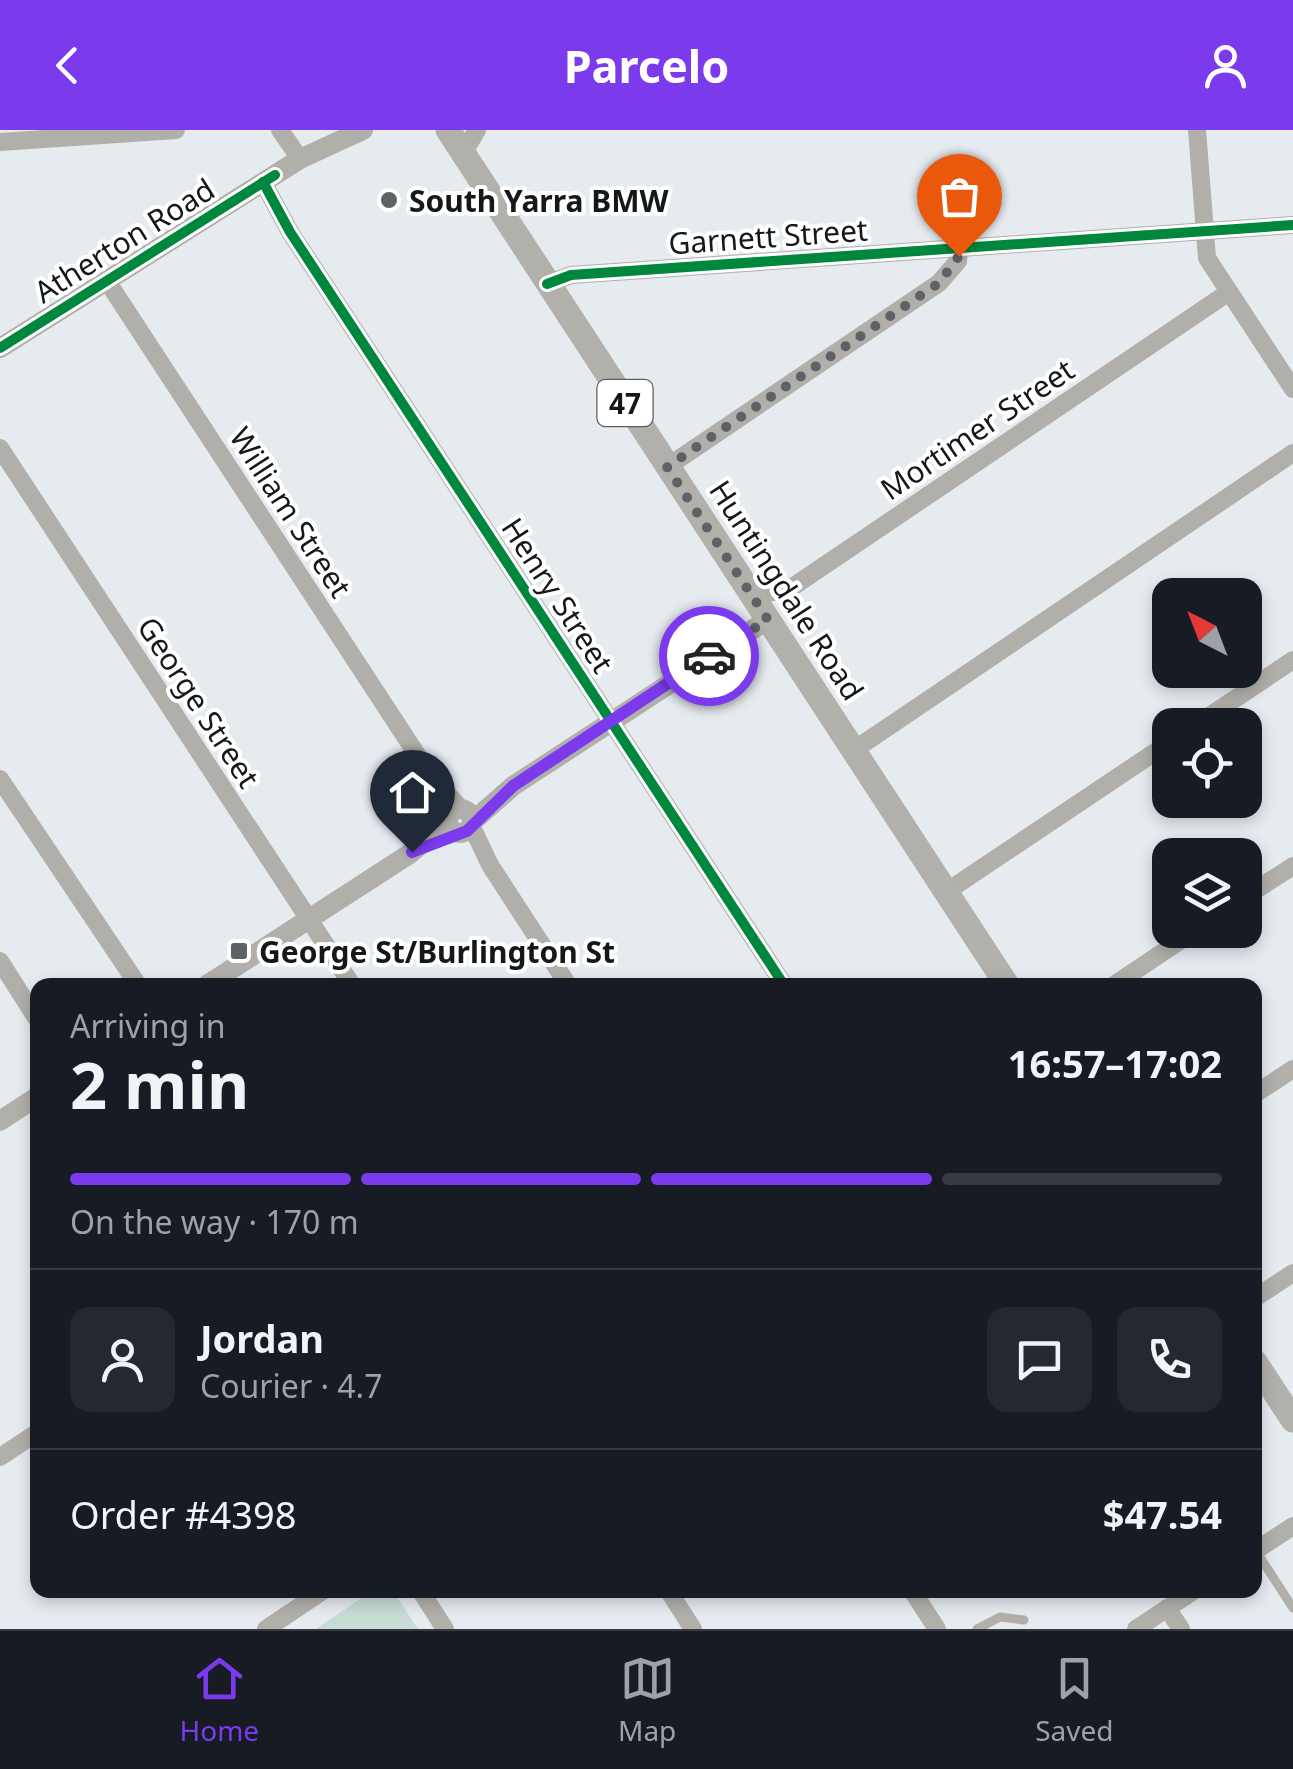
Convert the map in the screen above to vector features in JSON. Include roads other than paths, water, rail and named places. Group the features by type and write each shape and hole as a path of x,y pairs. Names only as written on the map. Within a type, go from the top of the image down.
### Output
{"main road":[{"name":"Huntingdale Road","path":"448,130 1003,978"},
{"path":"1262,1373 1293,1420"}],"street":[{"path":"0,142 176,130"},
{"path":"280,130 304,157"},
{"name":"Atherton Road","path":"304,157 336,130"},
{"name":"Atherton Road","path":"0,348 259,184 304,157 363,130"},
{"path":"463,154 477,130"},
{"path":"1197,130 1207,258 1293,389"},
{"name":"Henry Street","path":"259,184 779,978"},
{"name":"Garnett Street","path":"547,284 564,275 1293,225"},
{"path":"667,467 939,283 958,260 959,248"},
{"name":"William Street","path":"106,281 563,978"},
{"name":"Mortimer Street","path":"752,595 788,590 1228,292"},
{"name":"George Street","path":"0,448 347,978"},
{"path":"854,750 1293,453"},
{"path":"218,978 768,620"},
{"path":"1221,708 1293,660"},
{"path":"946,892 1152,754"},
{"path":"0,778 131,978"},
{"path":"1262,887 1293,866"},
{"path":"1124,978 1169,948"},
{"path":"0,961 30,1009"},
{"path":"1262,1089 1293,1068"},
{"path":"0,1120 30,1101"},
{"path":"1262,1293 1293,1273"},
{"path":"0,1457 30,1437"},
{"path":"1262,1546 1293,1526"},
{"path":"266,1629 312,1598"},
{"path":"425,1598 445,1629"},
{"path":"673,1598 693,1629"},
{"path":"917,1598 937,1629"},
{"path":"1136,1629 1183,1598"},
{"path":"1168,1608 1181,1629"}],"lane":[{"path":"1262,1562 1293,1608"},
{"path":"976,1629 1000,1617 1024,1620"}],"place":[{"name":"South Yarra BMW","path":"389,200"},
{"name":"George St/Burlington St","path":"239,951"}]}
